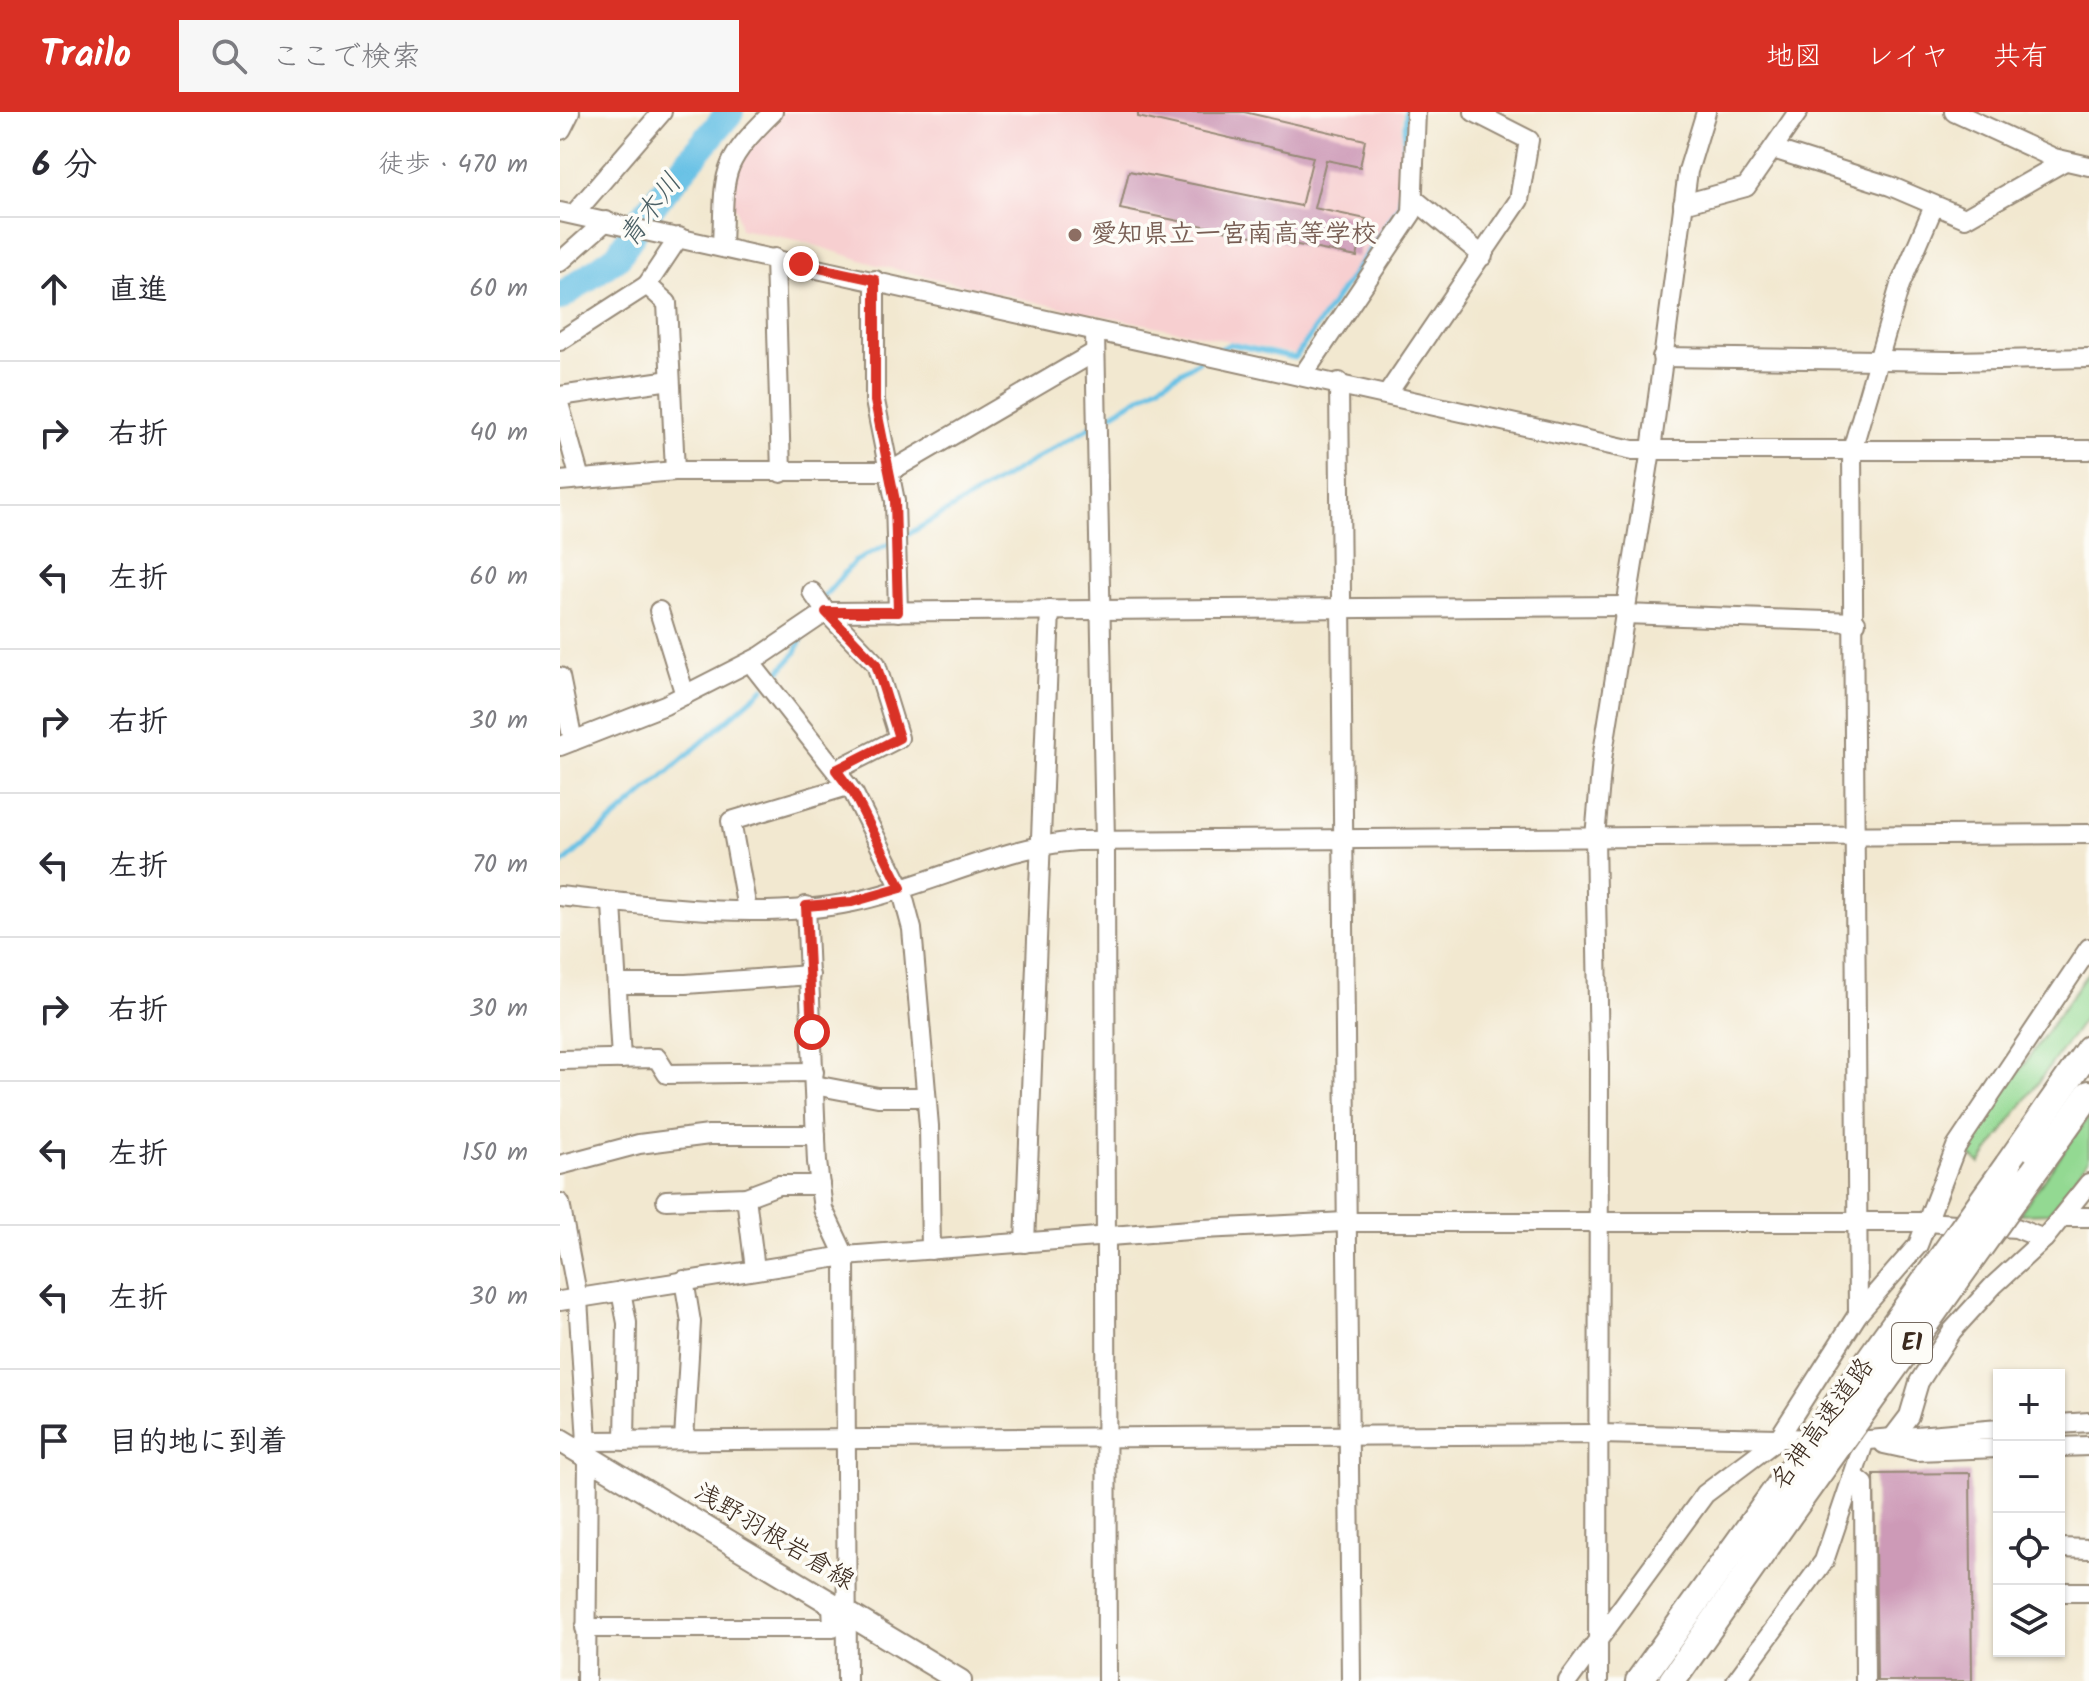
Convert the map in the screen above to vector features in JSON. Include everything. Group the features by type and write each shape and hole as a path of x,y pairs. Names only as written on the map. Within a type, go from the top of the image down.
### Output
{"highway":[{"name":"名神高速道路","path":"1672,1681 1775,1513 2089,1049"},
{"name":"名神高速道路","path":"1639,1681 1775,1513 2089,1094"}],"main road":[{"path":"560,128 568,112"},
{"name":"浅野羽根岩倉線","path":"560,1440 586,1450 960,1681"}],"street":[{"path":"567,213 662,112"},
{"path":"722,246 727,167 739,145 773,112"},
{"path":"1303,375 1412,213 1416,112"},
{"path":"1388,393 1519,200 1529,140 1474,112"},
{"path":"1598,1681 1596,1221 1599,1059 1595,837 1624,610 1651,450 1688,171 1706,112"},
{"path":"1683,204 1746,187 1798,112"},
{"path":"1954,112 2065,161 2089,166"},
{"path":"1773,149 1890,186 1965,218 2065,161"},
{"path":"1413,198 1483,256"},
{"path":"1858,1314 1854,834 1856,622 1852,450 1900,285 1934,206"},
{"path":"567,213 875,280 1095,333 1339,382 1633,450 2089,450"},
{"path":"560,262 606,221"},
{"path":"560,341 647,285 679,237"},
{"path":"775,258 781,473"},
{"path":"875,280 875,401 895,501 898,612"},
{"path":"647,285 667,303 675,471"},
{"path":"1095,333 1105,841 1108,1236 1104,1438 1107,1681"},
{"path":"560,481 675,471 891,471 1095,352"},
{"path":"1662,357 1877,360 2089,358"},
{"path":"560,396 670,380"},
{"path":"1339,382 1351,1681"},
{"path":"560,407 580,479"},
{"path":"812,592 826,612 876,664 899,738 836,770"},
{"path":"560,677 566,744 685,695 750,662 826,612 1341,608 1624,610 1856,622"},
{"path":"1025,1243 1050,610"},
{"path":"659,611 685,695"},
{"path":"750,662 848,786 901,888 912,929 925,1097 931,1250"},
{"path":"747,909 731,821 848,786"},
{"path":"560,896 612,904 747,909 852,902 1040,844 1105,841 2089,834"},
{"path":"612,904 621,1059"},
{"path":"806,906 820,1185 823,1209 845,1256 846,1438 839,1608 847,1681"},
{"path":"1568,1681 1705,1494 1778,1439 1858,1314 1918,1245 1956,1147 2089,948"},
{"path":"618,984 686,984 810,975"},
{"path":"560,1060 657,1058 667,1074 814,1078 878,1097 925,1097"},
{"path":"560,1165 639,1144 709,1135 816,1135"},
{"path":"1893,1437 1909,1416 1913,1399 1952,1331 1993,1286 2044,1239 2089,1183"},
{"path":"666,1200 746,1197 778,1185 820,1185"},
{"path":"746,1197 755,1269"},
{"path":"560,1203 586,1450 586,1681"},
{"path":"2063,1217 2089,1217"},
{"path":"569,1300 845,1256 1345,1222 1926,1222 2016,1228 2044,1239"},
{"path":"684,1280 691,1322 684,1440"},
{"path":"621,1291 627,1323 625,1441"},
{"path":"1913,1399 1920,1415 1939,1433"},
{"path":"2065,1424 2089,1422"},
{"path":"586,1450 625,1441 846,1438 1598,1434 1867,1440 1993,1429"},
{"path":"1867,1440 1916,1451 1993,1448"},
{"path":"1736,1681 1824,1561 1867,1440"},
{"path":"2065,1447 2089,1446"},
{"path":"1854,1476 1864,1484 1865,1681"},
{"path":"2065,1548 2089,1549"},
{"path":"2065,1592 2089,1592"},
{"path":"585,1628 833,1628 839,1608"},
{"path":"1598,1638 1607,1681"}],"shaded area":[{"name":"愛知県立一宮南高等学校","path":"776,112 1402,112 1399,203 1299,355 1045,304 877,265 802,241 740,229 736,208 727,205 728,176"}],"green space":[{"path":"2089,971 2089,1012 1980,1163 1971,1156 1970,1142"},
{"path":"2089,1116 2089,1159 2049,1213 2019,1214"}],"building":[{"path":"1138,112 1244,112 1365,140 1360,167 1326,160 1314,208 1366,219 1357,257 1120,209 1129,171 1301,206 1313,157 1138,117"},
{"path":"1970,1473 1972,1681 1877,1681 1874,1474"}],"waterway":[{"name":"青木川","path":"560,297 618,256 641,219 730,112"},
{"path":"1215,352 1230,344 1295,358 1400,205 1406,112"},
{"path":"1102,420 1199,361"},
{"path":"902,538 1093,425"},
{"path":"821,600 854,562 893,542"},
{"path":"771,681 795,654 804,634"},
{"path":"560,866 764,688"}],"place":[{"name":"愛知県立一宮南高等学校","path":"1075,235"}],"route":[{"path":"801,264 875,280 875,401 895,501 898,612 826,612 876,664 884,681 899,738 836,770 854,794 878,837 901,888 852,902 806,906 812,1032"}]}
